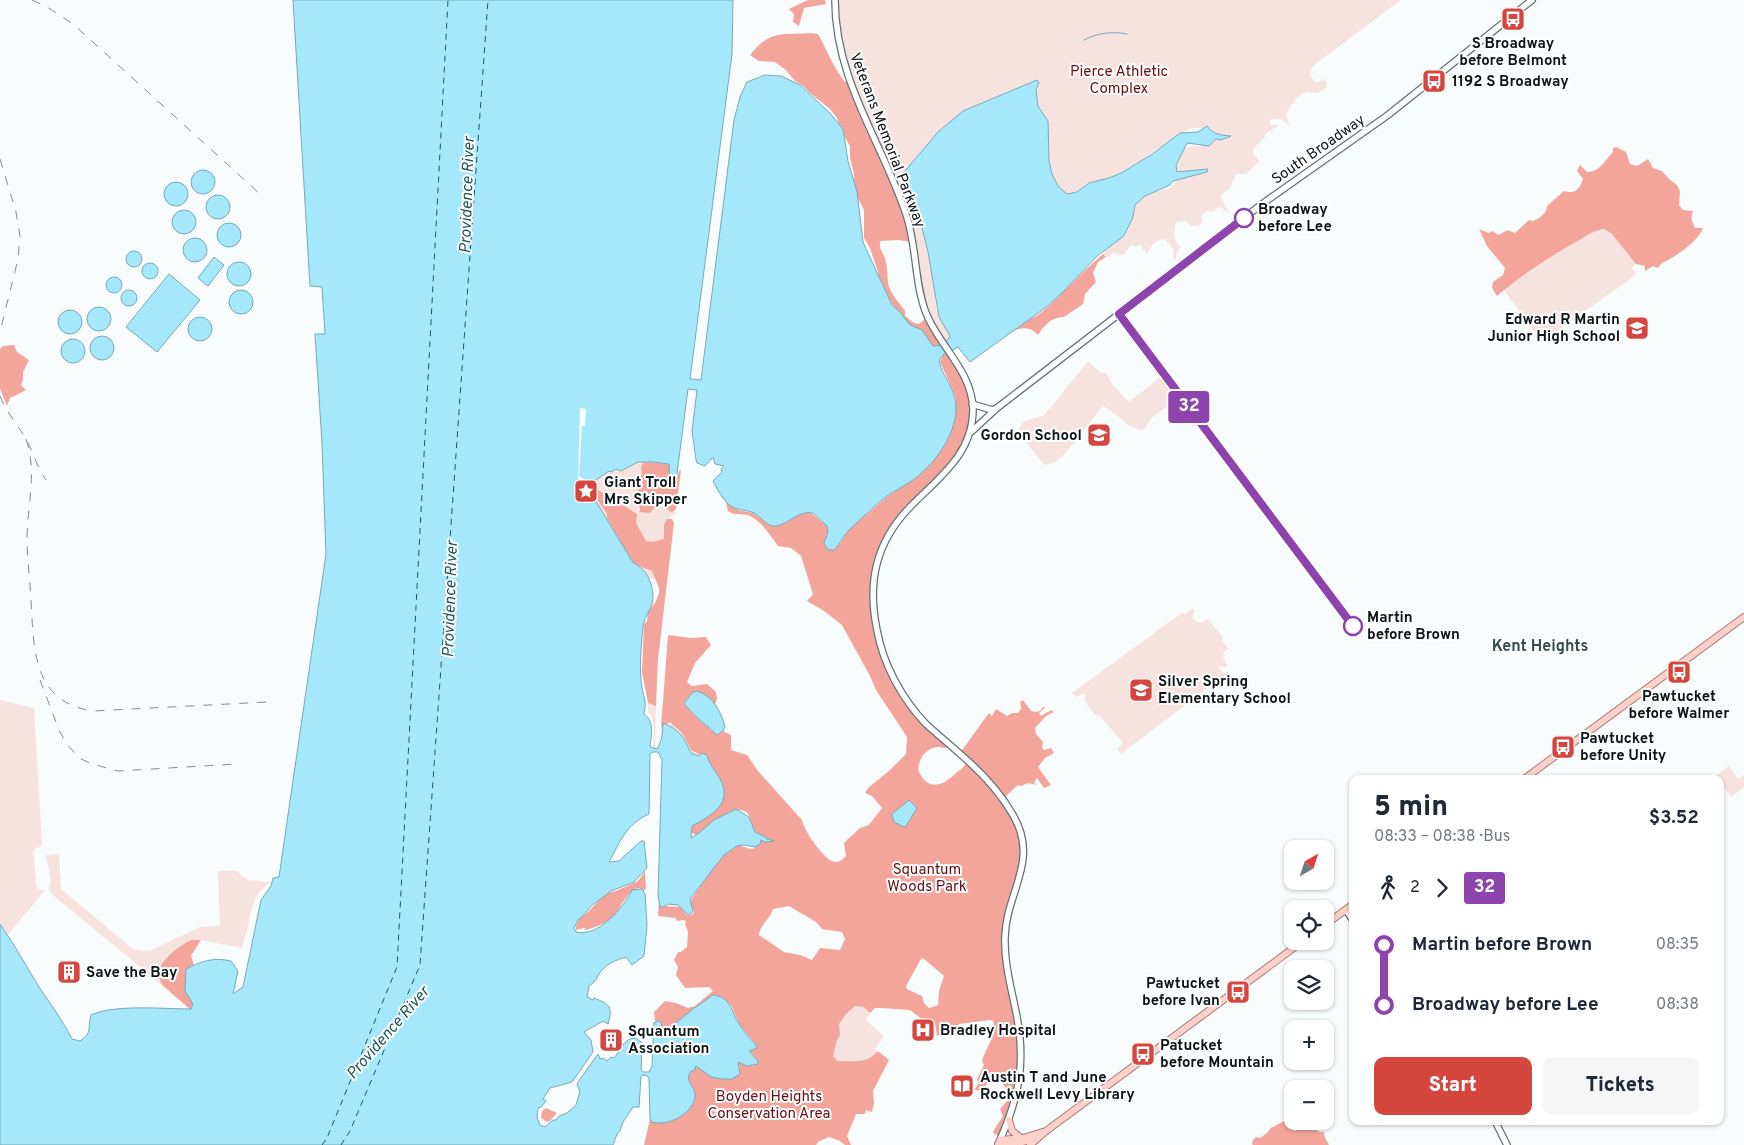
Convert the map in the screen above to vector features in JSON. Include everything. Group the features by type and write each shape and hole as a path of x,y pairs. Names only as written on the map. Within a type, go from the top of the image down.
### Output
{"main road":[{"name":"Veterans Memorial Parkway","path":"835,0 838,42 844,65 860,108 906,212 912,236 922,301 929,320 964,377 972,404 969,433 952,464 937,483 910,507 894,525 882,546 874,580 873,608 880,644 887,664 898,685 924,721 974,766 990,784 1014,817 1023,839 1021,878 1012,900 1005,932 1006,961 1022,1052 1019,1086 1009,1120 998,1143"},
{"name":"South Broadway","path":"969,433 997,408 1262,204 1388,115 1532,0"},
{"path":"972,404 992,410 997,408"},
{"path":"1529,775 1744,617"},
{"path":"1334,919 1349,908"},
{"path":"1346,910 1349,914"},
{"path":"1030,1145 1292,950"},
{"path":"1009,1120 1013,1132 1022,1138"},
{"path":"1497,1125 1507,1145"},
{"path":"998,1143 1044,1134"},
{"path":"998,1143 1020,1144 1044,1134"}],"green space":[{"path":"808,0 825,0 826,4 804,8 799,26 793,22 794,14 789,9"},
{"name":"Pierce Athletic Complex","path":"836,0 1401,0 1313,66 1309,75 1316,83 1325,79 1327,87 1318,93 1306,92 1296,98 1286,116 1290,126 1281,120 1270,120 1270,125 1277,124 1278,126 1266,133 1264,138 1253,149 1254,155 1259,161 1246,174 1236,174 1230,188 1221,195 1229,213 1220,207 1213,212 1206,211 1201,216 1203,222 1198,226 1191,226 1185,221 1177,222 1174,227 1175,238 1181,247 1177,251 1174,260 1173,249 1165,239 1154,244 1147,254 1141,245 1136,247 1131,245 1123,255 1113,253 1108,257 1103,254 1110,244 1125,237 1137,204 1141,199 1149,193 1175,185 1177,178 1172,171 1183,150 1187,147 1210,145 1214,143 1215,138 1207,131 1199,128 1191,129 1121,172 1120,179 1088,184 1075,195 1068,197 1053,182 1049,173 1038,117 1038,86 1031,84 1025,87 911,195 922,224 927,252 931,261 936,309 946,325 950,337 945,344 927,317 912,235 861,109 840,47"},
{"path":"818,34 845,82 851,82 895,187 913,242 898,240 880,241 880,247 887,266 888,285 905,311 905,316 914,323 919,324 927,317 943,344 936,350 908,327 879,281 879,275 870,248 864,238 864,210 854,191 854,174 850,158 850,146 840,129 837,118 830,109 775,62 759,61 750,55 764,41 777,35"},
{"path":"1616,147 1626,152 1630,164 1637,166 1648,159 1653,168 1662,171 1677,185 1680,191 1679,205 1683,210 1693,211 1692,221 1695,228 1703,228 1696,239 1679,253 1662,263 1658,268 1653,266 1645,271 1645,266 1636,264 1612,234 1604,229 1595,231 1544,262 1497,296 1492,288 1493,282 1503,275 1505,268 1487,246 1479,229 1489,233 1493,231 1498,235 1508,230 1515,233 1529,220 1533,221 1543,215 1547,206 1564,191 1571,192 1580,186 1583,179 1577,171 1580,165 1587,172 1595,170 1602,165 1613,152 1613,148"},
{"path":"1604,229 1629,254 1636,264 1632,268 1637,274 1547,338 1540,340 1504,290 1550,256 1594,231"},
{"path":"1103,254 1106,257 1098,262 1093,273 1096,282 1085,294 1083,304 1064,317 1056,318 1049,322 1038,335 1032,330 1025,328 1011,332 1043,311"},
{"path":"14,345 17,352 29,360 23,372 21,385 26,390 10,398 7,406 0,389 0,349 3,346"},
{"path":"948,352 966,386 971,405 966,437 956,458 906,512 878,557 873,608 887,662 912,706 950,747 930,749 921,758 918,770 925,781 930,784 934,785 944,782 964,766 966,763 960,753 989,713 992,716 996,709 1007,716 1012,713 1018,713 1021,709 1020,702 1023,700 1031,711 1040,711 1044,706 1045,708 1039,713 1041,716 1051,710 1054,712 1046,716 1035,728 1036,734 1043,742 1042,748 1044,750 1051,748 1054,753 1045,758 1038,767 1051,785 1044,788 1037,778 1034,783 1037,785 1028,783 1021,786 1018,785 1003,800 1014,814 1024,846 1005,934 1015,1006 1020,1080 1000,1137 993,1133 1003,1116 1000,1109 1007,1101 1009,1092 995,1077 982,1089 976,1091 975,1089 978,1084 977,1079 984,1065 982,1061 993,1036 993,1021 959,1024 955,1027 949,1025 945,1032 937,1036 935,1023 932,1021 927,1023 910,1010 875,1008 870,1013 864,1007 855,1006 839,1024 840,1035 833,1056 837,1061 859,1061 869,1058 878,1051 889,1060 873,1091 874,1103 872,1112 866,1110 865,1114 856,1114 847,1136 851,1145 845,1145 829,1137 819,1141 816,1145 644,1145 650,1119 655,1123 671,1121 687,1110 692,1104 694,1092 688,1080 696,1066 700,1067 708,1075 740,1068 738,1062 747,1066 756,1065 756,1058 749,1051 756,1045 739,1024 731,1005 704,1002 666,1031 663,1031 661,1022 656,1021 654,1023 654,1012 665,1001 688,1008 695,1006 713,991 709,987 685,988 676,975 678,967 674,960 678,952 687,947 688,932 685,924 686,921 677,921 676,918 658,916 659,901 663,906 680,907 687,915 692,915 694,912 690,904 692,898 718,861 737,846 753,849 761,842 762,838 754,830 747,813 741,810 736,810 696,835 690,832 690,829 723,790 719,777 703,756 691,750 682,733 670,722 661,727 668,635 691,638 706,637 711,645 695,663 687,682 692,686 707,684 716,692 717,699 715,705 712,700 693,692 684,703 694,715 717,735 723,731 731,735 731,750 747,755 758,771 802,820 810,836 828,859 834,862 841,860 846,856 844,843 860,828 869,825 882,808 872,796 865,793 868,788 906,754 907,737 876,690 842,625 807,601 813,594 801,556 791,548 778,546 764,528 752,517 728,511 726,503 738,510 753,513 773,526 802,513 811,513 827,526 828,532 824,543 828,550 840,544 848,530 888,496 920,474 945,445 956,416 956,401 940,362 943,355","holes":["789,906 816,922 822,929 842,932 845,939 840,950 820,948 812,960 800,955 784,952 759,935 761,928 773,909","923,958 944,976 939,991 938,1005 929,1008 924,1003 922,996 907,989 906,986"]},
{"path":"1088,361 1100,372 1106,373 1112,384 1129,402 1163,373 1181,396 1151,418 1145,428 1141,430 1129,426 1103,406 1065,454 1054,463 1044,465 1019,433 1021,424 1027,420 1042,416"},
{"path":"638,462 663,463 672,512 676,509 675,514 670,516 663,580 648,578 646,573 632,561 597,503 578,491 600,478 609,470 611,472 616,469 621,471"},
{"path":"644,462 669,464 670,480 676,481 681,470 676,509 672,512 664,507 668,499 660,500 650,513 640,512 634,497 640,485 641,467"},
{"path":"591,488 595,488 637,514 636,523 646,541 652,542 664,539 664,525 667,519 672,519 674,523 658,659 656,706 648,703 642,672 644,624 647,621 648,611 655,603 659,588 652,571 634,564 607,519 607,514 598,501 598,497"},
{"name":"Silver Spring Elementary School","path":"1193,608 1195,610 1193,619 1199,623 1208,619 1223,637 1222,640 1228,649 1224,652 1223,658 1227,665 1218,668 1226,674 1121,754 1117,749 1122,745 1122,742 1100,716 1094,714 1084,700 1085,695 1076,697 1072,693 1183,612 1185,614"},
{"path":"0,700 34,708 42,845 34,850 36,885 38,889 45,890 8,935 0,924"},
{"path":"648,703 656,706 655,749 653,749 654,724 648,712"},
{"path":"663,720 675,724 702,753 700,756 691,753 681,735 674,728 664,723 661,742 661,724"},
{"path":"1729,766 1738,779 1744,775 1744,787 1731,797 1724,787 1724,775 1717,775"},
{"path":"59,854 61,889 134,950 149,951 200,927 220,926 218,871 237,871 248,880 272,882 264,887 254,902 241,948 201,940 191,940 167,957 161,982 162,985 49,890 51,881 46,855"},
{"path":"645,871 646,889 643,891 639,888 634,890 616,914 608,921 587,930 584,928 576,930 579,918 586,914 606,893 616,891 638,881"},
{"path":"191,940 201,940 191,956 194,965 191,966 196,1006 191,1010 162,985 157,973 163,962 171,954"},
{"path":"855,1006 864,1007 870,1013 866,1020 884,1036 874,1049 878,1051 869,1058 859,1061 837,1061 833,1056 840,1035 839,1024"},
{"path":"546,1108 557,1113 547,1122 541,1118 542,1111"},
{"path":"1284,1121 1284,1130 1316,1130 1324,1132 1329,1145 1252,1144 1256,1137 1260,1138 1271,1128"}],"water":[{"name":"Providence River","path":"293,0 733,0 732,54 690,379 701,380 734,120 740,97 747,82 765,75 781,76 800,85 830,113 843,129 848,161 857,192 863,242 892,305 910,325 922,330 933,346 938,346 950,336 939,317 928,252 917,207 900,177 938,132 963,111 1037,80 1039,82 1036,90 1038,106 1048,121 1049,161 1052,174 1058,186 1067,194 1077,192 1089,183 1121,173 1151,155 1180,133 1198,132 1207,126 1215,133 1231,136 1221,140 1216,139 1209,146 1187,143 1176,165 1177,172 1208,169 1207,172 1173,181 1170,185 1145,196 1135,205 1133,217 1124,236 1097,256 1045,308 970,362 958,347 943,355 939,360 952,389 956,410 952,430 942,449 921,474 890,494 848,531 834,550 828,550 824,543 828,532 827,526 813,513 803,513 782,524 773,526 767,524 754,513 734,508 726,502 713,481 722,472 721,469 724,466 715,464 713,457 705,466 697,463 696,460 692,431 697,390 688,389 676,481 670,480 669,464 638,462 621,471 616,469 611,472 609,471 578,491 597,503 632,561 644,571 651,584 653,600 644,623 640,665 645,702 644,714 651,725 650,747 657,749 662,736 663,723 673,728 686,742 691,753 699,756 702,753 707,755 724,788 722,802 706,818 692,826 691,838 714,820 736,809 749,817 755,832 767,838 767,840 774,841 765,842 761,840 760,844 755,847 737,846 724,855 690,899 693,911 691,914 687,914 678,905 668,904 660,907 658,896 662,760 658,752 650,754 649,814 629,828 609,862 619,861 641,841 644,841 647,868 634,882 611,891 591,906 578,920 574,928 576,932 584,933 601,926 617,912 632,890 642,889 645,894 647,926 644,956 632,965 626,957 611,963 601,971 595,981 589,986 587,997 599,1000 609,1007 608,1024 603,1021 584,1032 591,1040 593,1052 572,1082 550,1088 543,1099 546,1101 538,1108 537,1117 540,1125 545,1127 559,1116 567,1113 576,1105 580,1091 577,1085 578,1082 598,1054 600,1059 603,1058 607,1061 611,1057 614,1058 625,1042 632,1038 636,1038 642,1043 641,1070 649,1072 652,1066 654,1023 661,1022 663,1031 666,1031 713,995 723,998 729,1004 740,1026 756,1045 757,1048 749,1051 758,1061 758,1064 747,1066 738,1062 740,1074 732,1079 711,1077 696,1066 695,1070 690,1072 689,1075 689,1081 695,1094 691,1107 680,1117 658,1123 652,1122 650,1119 649,1078 641,1076 639,1107 633,1107 623,1122 613,1145 0,1145 0,924 72,1039 80,1041 88,1033 91,1015 101,1012 126,1008 191,1009 193,1004 185,991 186,969 203,962 219,959 231,961 238,971 233,994 243,987 261,900 271,886 273,878 279,877 326,554 322,443 315,334 325,334 322,287 310,286"},
{"path":"203,170 212,173 215,182 212,191 203,194 194,191 191,182 194,173"},
{"path":"176,182 185,185 188,194 185,203 176,206 167,203 164,194 167,185"},
{"path":"218,195 227,198 230,207 227,216 218,219 209,216 206,207 209,198"},
{"path":"184,210 193,213 196,222 193,231 184,234 175,231 172,222 175,213"},
{"path":"229,223 238,226 241,235 238,244 229,247 220,244 217,235 220,226"},
{"path":"195,238 204,241 207,250 204,259 195,262 186,259 183,250 186,241"},
{"path":"131,251 137,251 142,256 140,265 131,267 126,262 126,256"},
{"path":"214,257 224,265 208,286 198,278"},
{"path":"239,262 248,265 251,274 248,283 239,286 230,283 227,274 230,265"},
{"path":"147,263 153,263 158,268 156,277 147,279 142,274 142,268"},
{"path":"169,274 200,300 157,352 126,327"},
{"path":"111,277 117,277 122,282 120,291 111,293 106,288 106,282"},
{"path":"126,290 132,290 137,295 135,304 126,306 121,301 121,295"},
{"path":"241,290 250,293 253,302 250,311 241,314 232,311 229,302 232,293"},
{"path":"99,307 107,311 111,319 107,327 99,331 91,327 87,319 91,311"},
{"path":"70,310 78,314 82,322 78,330 70,334 62,330 58,322 62,314"},
{"path":"200,317 209,320 212,329 209,338 200,341 191,338 188,329 191,320"},
{"path":"102,336 110,340 114,348 110,356 102,360 94,356 90,348 94,340"},
{"path":"73,339 81,343 85,351 81,359 73,363 65,359 61,351 65,343"},
{"path":"697,691 712,700 721,715 725,727 717,735 684,703 693,692"},
{"path":"909,800 917,808 904,827 894,822 892,814"}],"pier":[{"path":"580,408 586,409 585,426 582,426 579,476 591,486 578,479"}],"waterway":[{"path":"1084,40 1105,33 1127,34"}],"ferry route":[{"path":"322,1145 327,1138 397,967 448,0"},
{"path":"341,1145 350,1131 420,965 488,0"}],"railway":[{"path":"32,0 47,7 73,24 260,194"},
{"path":"0,159 16,212 20,236 18,259 0,332"},
{"path":"0,396 25,437 46,480"},
{"path":"26,439 31,463 27,552 33,637 40,671 47,685 58,697 73,706 93,711 267,702"},
{"path":"40,680 59,730 66,743 79,758 92,764 118,771 237,764"}],"bus line":[{"name":"32","path":"1244,218 1119,314 1353,626"}],"place":[{"name":"S Broadway before Belmont","path":"1513,19"},
{"name":"1192 S Broadway","path":"1434,81"},
{"name":"Broadway before Lee","path":"1244,218"},
{"name":"Edward R Martin Junior High School","path":"1637,328"},
{"name":"Gordon School","path":"1099,435"},
{"name":"Giant Troll Mrs Skipper","path":"586,491"},
{"name":"Martin before Brown","path":"1353,626"},
{"name":"Pawtucket before Walmer","path":"1679,672"},
{"name":"Silver Spring Elementary School","path":"1141,690"},
{"name":"Pawtucket before Unity","path":"1563,747"},
{"name":"Save the Bay","path":"69,972"},
{"name":"Pawtucket before Ivan","path":"1238,992"},
{"name":"Bradley Hospital","path":"923,1030"},
{"name":"Squantum Association","path":"611,1040"},
{"name":"Patucket before Mountain","path":"1143,1054"},
{"name":"Austin T and June Rockwell Levy Library","path":"962,1086"}],"district":[{"name":"Kent Heights","path":"1540,645"}],"park label":[{"name":"Squantum Woods Park","path":"927,878"},
{"name":"Boyden Heights Conservation Area","path":"769,1104"}]}
